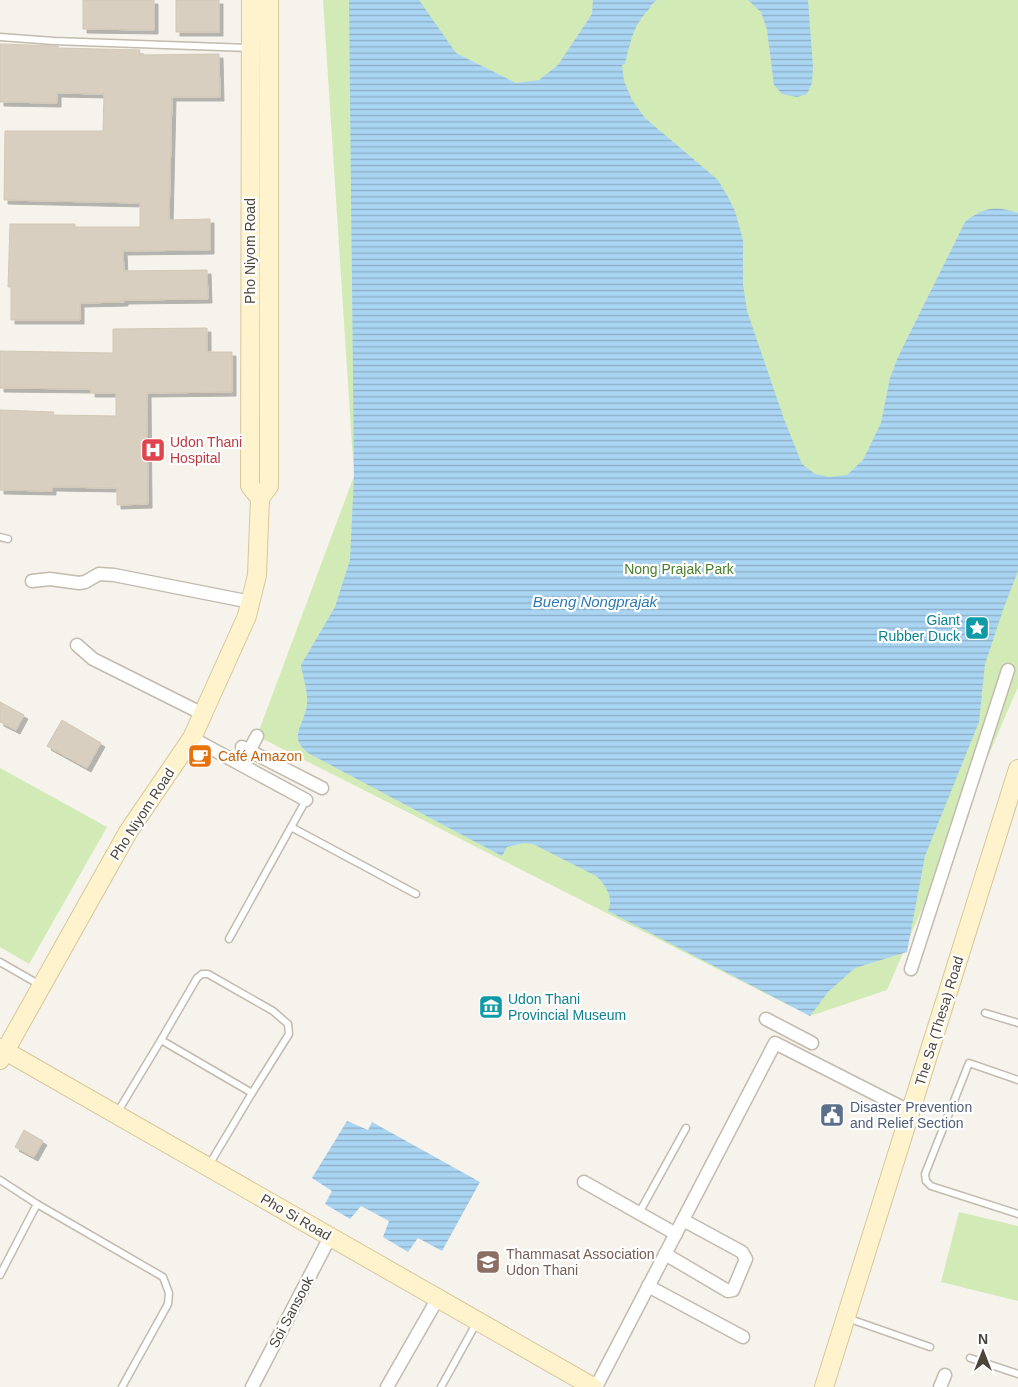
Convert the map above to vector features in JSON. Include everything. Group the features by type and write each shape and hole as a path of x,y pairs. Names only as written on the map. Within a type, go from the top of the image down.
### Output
{"street":[{"name":"Pho Niyom Road","path":"250,0 250,486 260,498"},
{"name":"Pho Niyom Road","path":"2,1053 42,986 128,832 192,738 247,616 251,602 257,575 260,498 269,486 269,0"},
{"path":"32,581 50,579 79,583 85,582 99,574 114,575 251,602"},
{"path":"77,644 93,659 203,714"},
{"path":"911,969 1008,670"},
{"path":"257,736 245,749 322,788"},
{"path":"192,738 306,800"},
{"name":"The Sa (Thesa) Road","path":"824,1387 1018,769"},
{"path":"766,1018 812,1043"},
{"path":"594,1387 775,1043 911,1112"},
{"name":"Pho Si Road","path":"2,1053 116,1114 594,1387"},
{"path":"584,1182 676,1234"},
{"path":"665,1254 728,1291 733,1290 746,1259 745,1255 683,1220"},
{"name":"Soi Sansook","path":"252,1387 330,1237"},
{"path":"648,1286 743,1337"},
{"path":"387,1387 438,1298"}],"lane":[{"path":"0,37 54,41 250,48"},
{"path":"0,537 8,539"},
{"path":"229,940 306,800"},
{"path":"291,827 416,894"},
{"path":"0,962 42,986"},
{"path":"116,1114 197,978 202,974 208,974 273,1011 288,1024 289,1034 208,1167"},
{"path":"986,1013 1018,1022"},
{"path":"161,1040 252,1093"},
{"path":"1018,1080 969,1063 925,1174 926,1181 931,1186 1018,1214"},
{"path":"639,1213 686,1128"},
{"path":"0,1180 37,1204 163,1277 169,1293 168,1304 122,1387"},
{"path":"0,1276 37,1204"},
{"path":"846,1318 930,1347"},
{"path":"440,1387 478,1321"},
{"path":"970,1358 1018,1374"}],"green space":[{"name":"Bueng Nongprajak","path":"323,0 1018,0 1018,687 887,990 810,1016 257,736 354,476"},
{"path":"0,768 107,827 29,964 0,947"},
{"path":"959,1212 1018,1226 1018,1301 941,1282"}],"water":[{"name":"Bueng Nongprajak","path":"349,0 419,0 456,53 516,83 539,80 558,65 592,14 593,0 657,0 650,6 636,27 625,64 622,65 624,81 632,100 645,118 718,180 735,211 743,240 743,284 747,311 784,419 802,464 815,474 829,477 847,475 863,460 881,423 890,378 898,357 965,222 984,210 996,208 1018,213 1018,571 985,664 979,722 925,856 907,952 855,968 828,992 810,1016 608,911 610,901 608,892 596,876 533,844 524,843 507,847 502,856 308,753 299,741 299,730 307,704 301,665 335,607 350,560 354,476"},
{"path":"748,0 808,0 813,67 812,83 807,94 797,97 782,94 774,85 767,30 761,12"},
{"path":"347,1121 368,1130 372,1122 480,1182 442,1251 418,1238 408,1252 383,1237 389,1221 361,1206 350,1219 325,1204 332,1191 312,1178"}],"building":[{"path":"83,0 154,0 154,30 83,29"},
{"path":"176,0 219,0 219,32 176,32"},
{"path":"0,44 58,46 58,48 140,50 139,55 219,54 220,97 172,97 169,220 210,219 210,250 123,251 124,271 207,270 208,299 124,300 124,302 80,303 80,320 11,320 11,287 8,287 10,224 140,227 140,203 4,200 5,131 103,131 104,94 57,93 57,103 0,102"},
{"path":"207,328 207,352 232,352 232,392 147,393 148,504 117,505 117,488 52,487 52,491 0,490 0,410 54,412 53,415 116,416 116,393 91,393 91,389 0,388 0,351 113,353 113,329"},
{"path":"0,702 24,715 16,730 0,722"},
{"path":"62,720 101,743 87,768 47,746"},
{"path":"24,1130 43,1141 34,1157 15,1147"}],"place":[{"name":"Udon Thani Hospital","path":"153,450"},
{"name":"Giant Rubber Duck","path":"977,628"},
{"name":"Café Amazon","path":"200,756"},
{"name":"Udon Thani Provincial Museum","path":"491,1007"},
{"name":"Disaster Prevention and Relief Section","path":"832,1115"},
{"name":"Thammasat Association Udon Thani","path":"488,1262"}],"park label":[{"name":"Nong Prajak Park","path":"679,569"}]}
